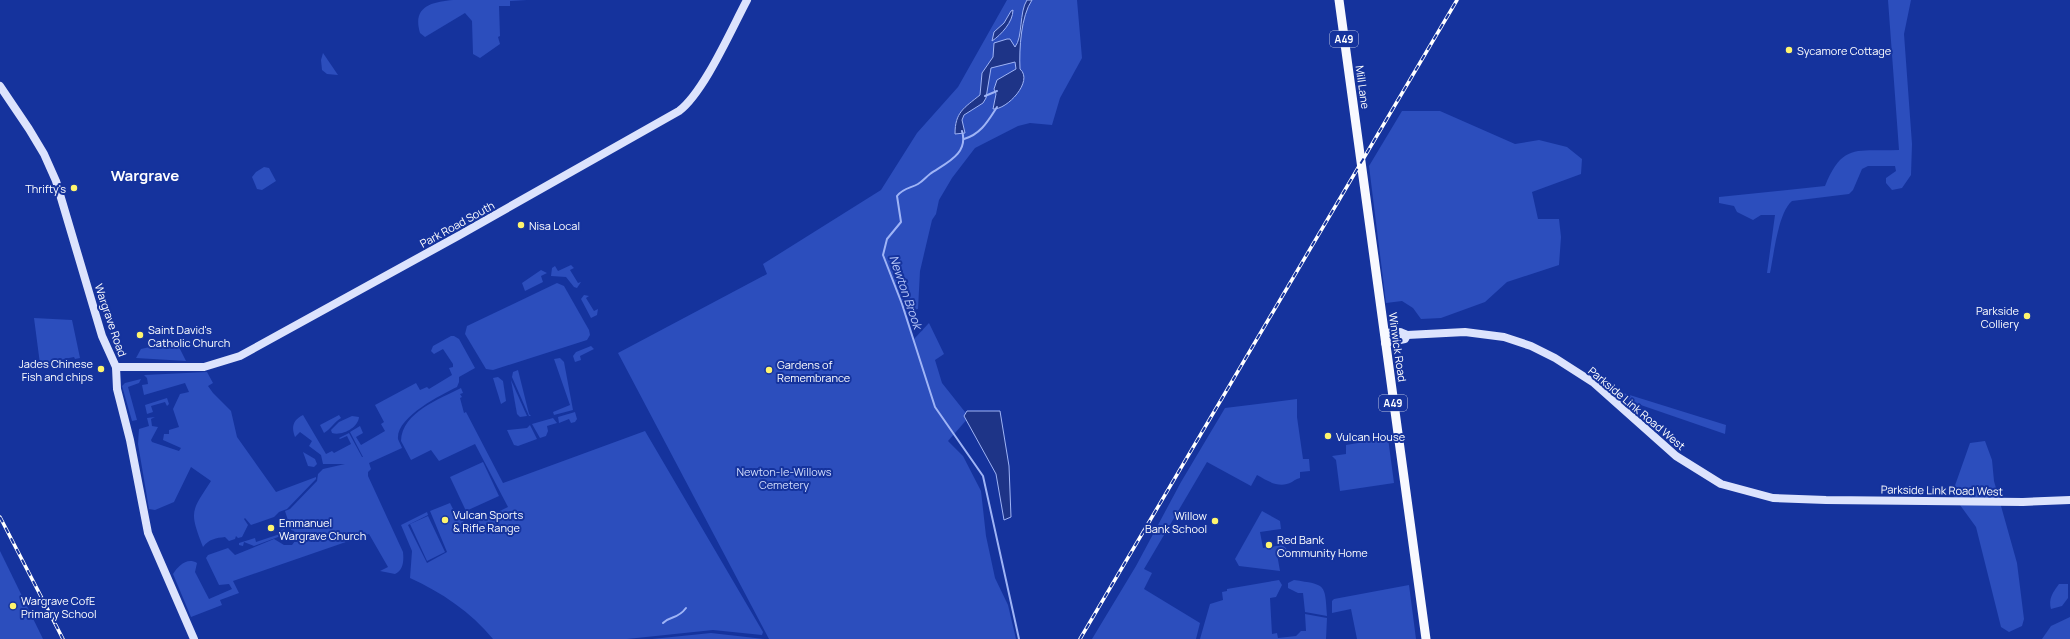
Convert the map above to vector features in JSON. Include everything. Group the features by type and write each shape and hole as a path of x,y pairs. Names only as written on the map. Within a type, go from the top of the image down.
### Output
{"main road":[{"name":"Mill Lane","path":"1339,0 1359,153"},
{"name":"Winwick Road","path":"1359,153 1426,639"}],"street":[{"name":"Park Road South","path":"116,367 204,367 240,356 445,244 679,111 690,103 699,89 747,0"},
{"name":"Wargrave Road","path":"0,86 33,136 56,182 102,336 110,357 116,367 117,390 130,440 148,533 194,639"},
{"name":"Parkside Link Road West","path":"1384,333 1400,332 1407,335 1465,332 1504,337 1531,346 1555,358 1594,383 1676,456 1721,484 1773,498 2023,502 2070,500"},
{"name":"Parkside Link Road West","path":"1385,343 1405,339 1407,335"}],"green space":[{"path":"453,0 527,0 510,1 510,6 499,6 500,36 498,37 500,44 480,58 473,54 472,21 465,13 425,37 420,33 418,24 421,11 431,4"},
{"name":"Newton-le-Willows Cemetery","path":"1007,0 1077,0 1082,58 1060,98 1052,125 1030,123 1018,126 975,148 952,178 939,200 936,214 932,220 920,271 918,309 909,311 905,306 914,339 929,323 944,354 935,360 942,383 969,417 948,441 963,456 981,491 986,536 995,578 1008,605 1016,639 769,639 618,353 767,274 763,264 881,190 917,133 958,87"},
{"path":"1888,0 1911,0 1904,34 1912,144 1911,175 1902,188 1892,190 1886,183 1886,178 1896,171 1895,166 1868,166 1862,169 1853,190 1849,194 1792,201 1783,215 1775,245 1770,273 1767,273 1775,215 1761,215 1753,220 1737,212 1734,206 1719,203 1719,197 1825,186 1838,162 1853,152 1899,150"},
{"path":"323,53 338,75 327,74 322,70 321,60"},
{"path":"1402,111 1440,111 1515,144 1539,140 1567,147 1582,159 1581,174 1532,192 1538,219 1559,219 1561,237 1559,265 1507,282 1485,302 1441,318 1421,319 1413,308 1402,301 1386,303 1369,166"},
{"path":"264,167 269,168 276,181 262,190 257,189 252,177 256,172"},
{"path":"571,265 574,268 570,270 578,283 581,282 577,288 574,287 566,277 551,276 552,268 555,266 558,271"},
{"path":"541,270 547,273 541,276 543,282 525,291 522,283"},
{"path":"557,283 564,286 589,330 590,335 587,340 493,370 486,369 465,334 467,326"},
{"path":"584,295 589,296 586,298 594,311 598,309 597,315 591,318 581,299"},
{"path":"34,318 72,320 80,358 75,359 74,357 40,364"},
{"path":"451,336 459,339 475,368 459,377 457,387 431,401 404,423 399,431 398,439 402,448 369,463 371,469 368,472 368,476 403,552 403,562 400,570 395,574 380,571 388,567 369,534 233,581 239,593 220,600 222,605 191,617 173,574 177,568 183,563 190,561 197,563 195,572 209,599 232,589 229,584 219,585 206,558 208,555 228,548 235,555 274,539 284,545 292,545 296,535 294,531 291,530 285,511 290,509 317,481 318,474 323,469 345,464 323,464 321,455 309,446 312,441 300,432 295,437 293,427 297,419 303,415 326,454 332,451 334,453 351,444 347,436 340,439 339,438 349,433 363,457 350,432 360,426 363,433 356,437 361,445 385,431 381,424 384,422 375,405 416,383 420,390 427,387 429,389 452,375 449,368 453,367 453,364 443,349 434,354 431,351 433,346"},
{"path":"176,341 186,361 136,358 141,349"},
{"path":"591,346 594,349 580,356 581,360 575,362 573,356 576,352"},
{"path":"560,358 564,362 573,410 554,415 553,412 570,405 554,359"},
{"path":"518,370 529,414 531,416 529,416 512,377 513,372"},
{"path":"207,372 213,383 208,386 231,411 237,437 276,492 316,477 316,479 287,509 279,512 274,517 251,525 245,518 244,519 248,525 242,537 238,538 236,536 235,539 229,541 225,537 216,538 208,542 203,547 196,526 194,512 199,499 211,481 191,467 174,502 155,510 149,509 138,444 139,429 149,426 147,418 155,417 151,419 152,426 158,427 151,440 152,442 179,451 181,448 163,440 164,434 169,434 169,430 179,427 173,409 180,394 189,392 185,383 144,395 142,385 148,384 147,378 144,375"},
{"path":"498,377 503,381 506,401 501,404 493,378"},
{"path":"141,379 139,383 128,387 137,420 132,421 122,386 125,383"},
{"path":"511,380 527,416 520,417 517,414"},
{"path":"461,388 463,393 460,394 462,397 460,398 464,413 466,412 503,483 645,431 763,632 762,635 713,630 627,639 493,639 475,620 455,604 444,596 410,578 412,551 401,525 427,512 428,515 408,525 427,563 447,552 430,511 450,503 458,519 461,518 467,527 508,507 475,444 439,461 431,450 411,460 401,441 403,431 415,414 433,402"},
{"path":"1620,392 1726,425 1725,434 1632,402"},
{"path":"167,398 169,404 167,406 165,402 151,406 153,412 147,414 145,405"},
{"path":"1297,399 1297,417 1303,459 1309,459 1310,471 1300,472 1300,478 1283,485 1265,480 1257,475 1251,486 1207,462 1144,569 1152,573 1144,589 1200,623 1196,639 1092,639 1136,566 1181,482 1225,408"},
{"path":"575,412 577,419 575,422 571,423 569,419 559,423 558,417"},
{"path":"339,415 341,418 324,433 320,425"},
{"path":"352,416 359,417 353,428 345,432 336,434 332,433 331,430 339,422"},
{"path":"553,418 557,423 547,426 548,431 546,436 540,438 532,424"},
{"path":"530,425 537,439 518,446 514,445 507,430 527,428"},
{"path":"1388,438 1394,483 1340,491 1336,460 1332,456 1346,454 1346,445"},
{"path":"1985,441 1992,460 1994,481 2017,563 2024,619 2022,626 2009,632 2001,627 1976,527 1952,494 1970,443"},
{"path":"303,452 315,459 317,464 314,467 308,466"},
{"path":"483,462 499,496 466,511 450,477"},
{"path":"1262,511 1280,521 1281,529 1260,532 1263,548 1282,545 1286,548 1287,552 1277,554 1280,571 1239,566 1235,559"},
{"path":"428,516 445,552 427,561 410,524"},
{"path":"284,529 286,534 254,546 244,542 243,546 239,545 239,543 255,538 256,542 280,534 280,531"},
{"name":"Wargrave CofE Primary School","path":"0,551 43,639 0,639"},
{"path":"1279,580 1282,585 1276,597 1270,598 1272,634 1277,633 1278,638 1296,636 1301,631 1306,631 1305,614 1327,618 1326,639 1200,639 1210,604 1223,600 1222,592 1227,591 1227,589"},
{"path":"1294,580 1312,583 1322,588 1326,597 1327,616 1305,612 1303,593 1298,593 1288,588 1288,583"},
{"path":"2059,584 2068,584 2068,598 2062,606 2051,609 2051,599"},
{"path":"1409,585 1416,639 1357,639 1351,609 1332,613 1332,601 1334,599"},
{"path":"2070,617 2070,639 2042,639 2051,626"},
{"path":"711,633 765,639 652,639"}],"shaded area":[{"path":"1027,0 1032,0 1025,15 1023,24 1020,69 1024,80 1021,87 1017,94 1005,105 993,109 996,94 994,89 997,80 1016,69 1015,62 991,68 986,98 983,103 964,115 962,120 965,133 955,134 955,127 959,115 965,107 980,95 982,73 993,57 994,43 1010,39 1015,47 1019,37 1023,11"},
{"path":"1013,10 1009,24 992,41 994,32 1004,23"},
{"path":"967,411 1000,411 1009,466 1011,517 1004,520 996,474 964,416"}],"waterway":[{"path":"985,96 997,91"},
{"path":"964,139 980,130 997,107"},
{"name":"Newton Brook","path":"962,131 962,146 955,157 930,174 920,183 904,190 897,196 901,222 887,239 883,255 902,304 935,407 983,476 1019,639"},
{"path":"663,623 677,616 686,608"}],"railway":[{"path":"1080,639 1457,0"},
{"path":"0,517 63,639"}],"place":[{"name":"Sycamore Cottage","path":"1789,50"},
{"name":"Thrifty's","path":"74,188"},
{"name":"Nisa Local","path":"521,225"},
{"name":"Parkside Colliery","path":"2027,316"},
{"name":"Saint David's Catholic Church","path":"140,335"},
{"name":"Jades Chinese Fish and chips","path":"101,369"},
{"name":"Gardens of Remembrance","path":"769,370"},
{"name":"Vulcan House","path":"1328,436"},
{"name":"Vulcan Sports & Rifle Range","path":"445,520"},
{"name":"Willow Bank School","path":"1215,521"},
{"name":"Emmanuel Wargrave Church","path":"271,528"},
{"name":"Red Bank Community Home","path":"1269,545"},
{"name":"Wargrave CofE Primary School","path":"13,606"}],"district":[{"name":"Wargrave","path":"145,175"}]}
